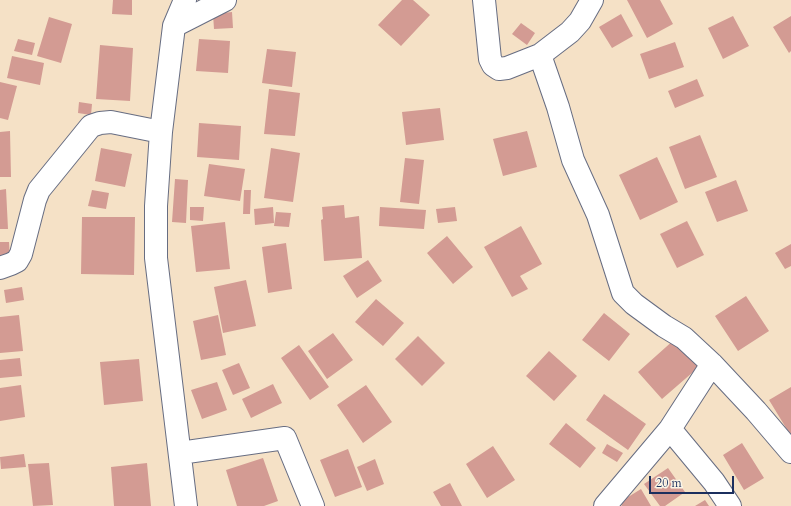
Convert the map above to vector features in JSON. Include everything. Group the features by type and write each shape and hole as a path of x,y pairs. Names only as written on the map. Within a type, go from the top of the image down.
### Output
{"street":[{"path":"185,0 174,26 161,132 156,206 156,258 186,506"},
{"path":"174,26 225,0"},
{"path":"484,0 490,59 493,66 499,69 507,68 540,56 580,22 592,0"},
{"path":"540,56 558,107 573,160 598,215 623,293 634,304 664,326 684,338 712,364 790,448"},
{"path":"0,268 17,260 21,254 39,190 91,126 100,123 112,122 161,132"},
{"path":"605,506 670,429 712,364"},
{"path":"670,429 714,482 730,506"},
{"path":"180,453 285,438 313,506"}],"building":[{"path":"113,0 132,0 132,15 112,14"},
{"path":"402,0 413,0 430,15 401,46 378,25"},
{"path":"627,0 660,0 673,24 647,38"},
{"path":"232,12 233,28 214,29 213,14"},
{"path":"621,14 633,36 612,48 599,27"},
{"path":"733,16 749,46 723,59 708,28"},
{"path":"791,16 791,51 789,53 773,27"},
{"path":"49,17 72,24 61,63 37,56"},
{"path":"521,23 535,33 527,45 512,34"},
{"path":"18,39 35,43 32,55 14,51"},
{"path":"199,39 230,41 228,73 196,71"},
{"path":"675,42 684,67 649,79 640,54"},
{"path":"100,45 133,48 130,101 96,99"},
{"path":"267,49 296,52 292,87 262,83"},
{"path":"12,56 44,63 40,85 7,78"},
{"path":"697,79 704,96 675,108 668,91"},
{"path":"0,82 17,86 8,120 0,118"},
{"path":"269,89 300,93 295,136 264,134"},
{"path":"79,102 92,104 91,115 78,113"},
{"path":"440,108 444,140 406,145 402,112"},
{"path":"199,123 241,126 239,160 197,157"},
{"path":"10,131 11,177 0,177 0,132"},
{"path":"527,131 537,167 503,176 493,139"},
{"path":"700,135 717,177 685,189 669,147"},
{"path":"101,148 132,154 125,187 95,181"},
{"path":"271,148 300,153 293,202 264,198"},
{"path":"657,157 678,202 640,220 619,175"},
{"path":"405,158 424,160 419,204 400,202"},
{"path":"209,164 245,169 240,201 204,196"},
{"path":"175,179 188,180 186,223 172,222"},
{"path":"736,180 748,211 717,222 705,192"},
{"path":"6,189 8,229 0,229 0,190"},
{"path":"92,190 109,193 106,209 88,206"},
{"path":"244,190 251,190 250,214 243,214"},
{"path":"344,205 345,218 359,216 362,258 324,261 321,220 323,219 322,207"},
{"path":"190,207 204,207 203,221 190,220"},
{"path":"273,207 274,223 255,225 254,209"},
{"path":"380,207 426,210 424,229 379,226"},
{"path":"455,207 457,221 438,223 436,209"},
{"path":"276,212 291,213 289,227 274,226"},
{"path":"82,217 135,217 134,275 81,274"},
{"path":"687,221 704,255 677,268 660,234"},
{"path":"225,222 230,269 196,272 191,226"},
{"path":"521,226 542,264 520,276 528,289 512,297 484,247"},
{"path":"447,236 473,267 453,284 427,253"},
{"path":"0,242 9,242 10,259 0,259"},
{"path":"286,243 292,289 268,293 262,247"},
{"path":"791,244 791,266 785,269 775,253"},
{"path":"368,260 382,281 357,298 343,276"},
{"path":"246,280 256,326 223,333 214,287"},
{"path":"22,287 24,300 6,303 4,290"},
{"path":"746,296 769,331 738,351 715,316"},
{"path":"376,299 404,323 383,346 355,322"},
{"path":"604,313 630,334 609,361 582,340"},
{"path":"19,315 23,351 0,353 0,317"},
{"path":"218,315 226,355 201,360 193,321"},
{"path":"333,333 353,360 327,379 308,351"},
{"path":"418,336 445,363 422,386 395,359"},
{"path":"675,339 700,366 662,399 638,372"},
{"path":"299,345 329,387 310,400 281,358"},
{"path":"549,351 577,376 554,401 526,376"},
{"path":"20,358 22,376 0,378 0,360"},
{"path":"139,359 143,401 104,405 100,362"},
{"path":"239,363 250,388 233,395 222,370"},
{"path":"217,382 227,410 202,419 191,390"},
{"path":"273,384 282,403 251,418 242,399"},
{"path":"21,385 25,417 0,421 0,388"},
{"path":"366,385 392,422 363,443 337,405"},
{"path":"791,387 791,436 769,400"},
{"path":"604,394 646,424 628,450 586,420"},
{"path":"566,423 596,448 580,468 549,444"},
{"path":"742,443 764,478 744,490 723,455"},
{"path":"607,444 623,453 617,462 602,453"},
{"path":"493,446 515,480 487,498 466,464"},
{"path":"348,449 362,487 335,497 320,460"},
{"path":"24,454 26,467 1,469 0,457"},
{"path":"263,458 278,501 264,506 237,506 226,470"},
{"path":"375,459 384,484 367,491 357,467"},
{"path":"49,463 53,505 33,506 28,464"},
{"path":"147,463 151,506 114,506 111,467"},
{"path":"668,468 685,492 665,506 660,506 644,484"},
{"path":"450,483 462,506 441,506 433,492"},
{"path":"641,489 651,506 622,506 620,502"},
{"path":"705,500 709,506 695,506"}]}
